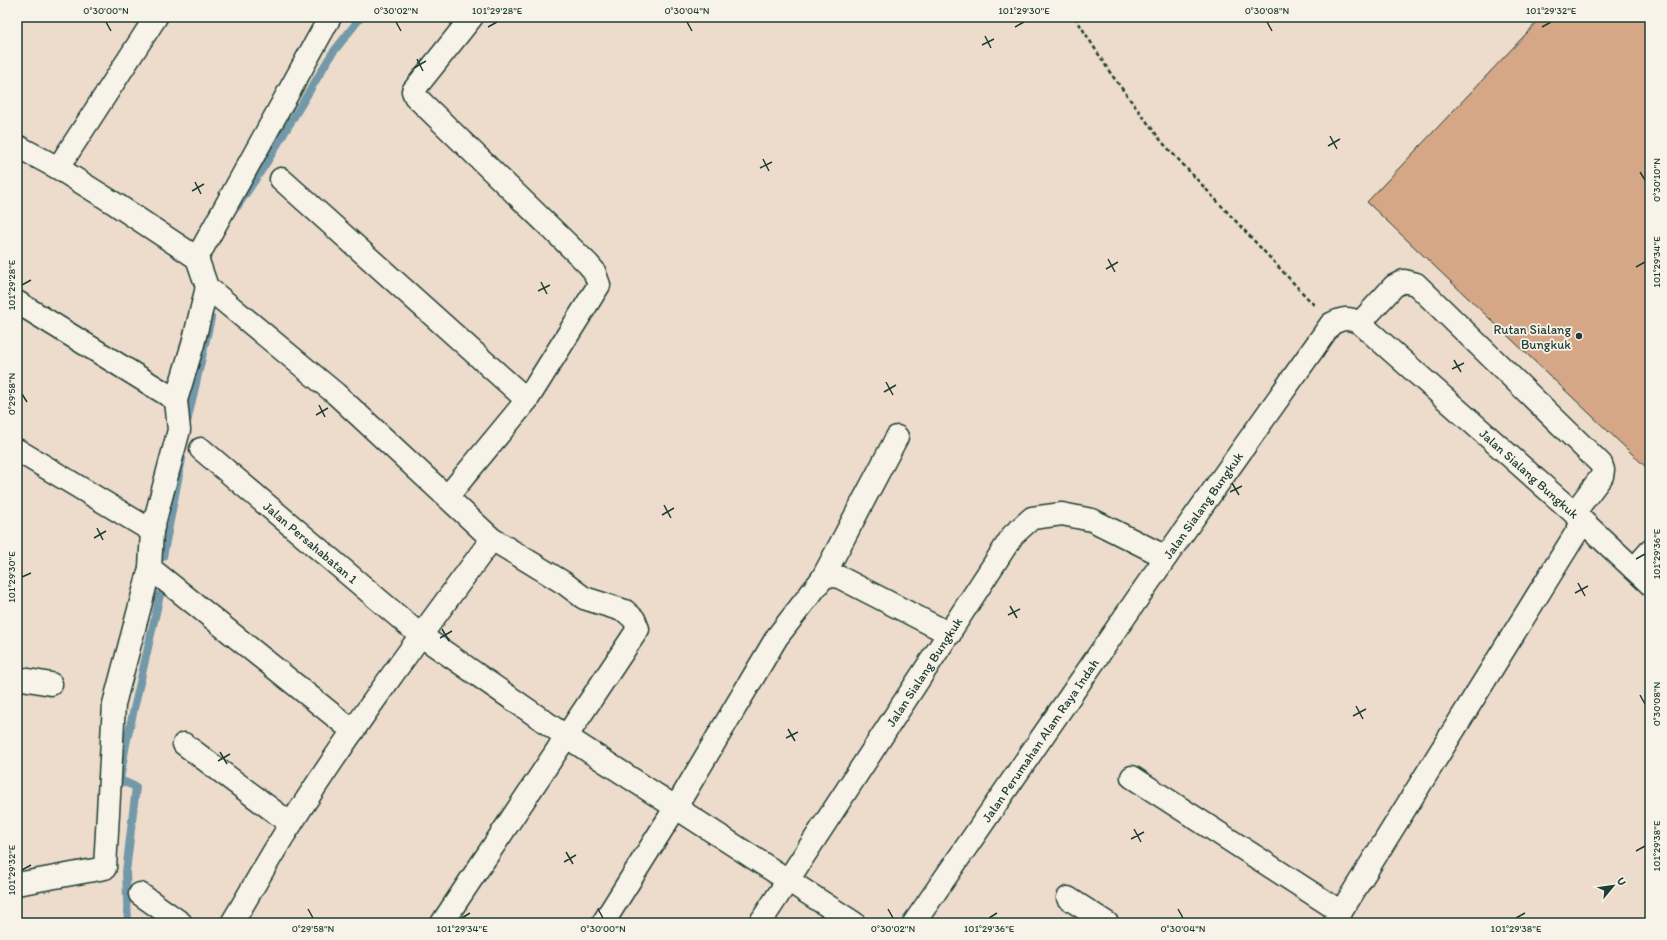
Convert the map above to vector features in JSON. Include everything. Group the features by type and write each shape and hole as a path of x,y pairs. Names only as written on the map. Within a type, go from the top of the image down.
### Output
{"street":[{"path":"58,168 156,17"},
{"path":"197,258 330,17"},
{"path":"447,497 527,400 599,285 594,271 588,264 415,96 413,91 472,17"},
{"path":"17,146 58,168 197,258 208,287 336,394 492,539 564,583 584,598 625,611 634,619 638,629 442,923"},
{"path":"281,179 527,400"},
{"path":"1132,777 1337,917 1602,476 1603,470 1601,464 1416,284 1404,281 1394,286 1360,323 1349,318 1331,324"},
{"path":"17,884 105,868 114,704 150,568 152,531 178,430 176,400 208,287"},
{"path":"17,302 176,400"},
{"name":"Jalan Sialang Bungkuk","path":"1360,323 1578,517 1650,584"},
{"name":"Jalan Sialang Bungkuk","path":"760,923 950,634 1013,535 1032,518 1062,514 1092,520 1166,557 1331,324"},
{"path":"602,923 676,807 777,637 822,579 897,437"},
{"name":"Jalan Persahabatan 1","path":"201,449 420,635 567,737"},
{"path":"17,450 152,531"},
{"path":"232,923 291,824 353,730 420,635 492,539"},
{"path":"1634,569 1650,552"},
{"name":"Jalan Perumahan Alam Raya Indah","path":"914,923 1166,557"},
{"path":"150,568 353,730"},
{"path":"822,579 827,575 839,577 950,634"},
{"path":"17,678 51,684"},
{"path":"567,737 854,923"},
{"path":"184,744 291,824"},
{"path":"140,894 181,923"},
{"path":"1068,898 1107,923"}],"path":[{"path":"1075,17 1111,74 1162,142 1331,324"}],"building":[{"name":"Rutan Sialang Bungkuk","path":"1542,17 1650,17 1650,471 1367,202"}],"waterway":[{"path":"237,207 267,162 331,55 361,17"},
{"path":"187,422 211,318"},
{"path":"163,557 182,459"},
{"path":"128,923 126,872 136,787 120,780 126,744 160,595"}],"place":[{"name":"Rutan Sialang Bungkuk","path":"1579,336"}]}
